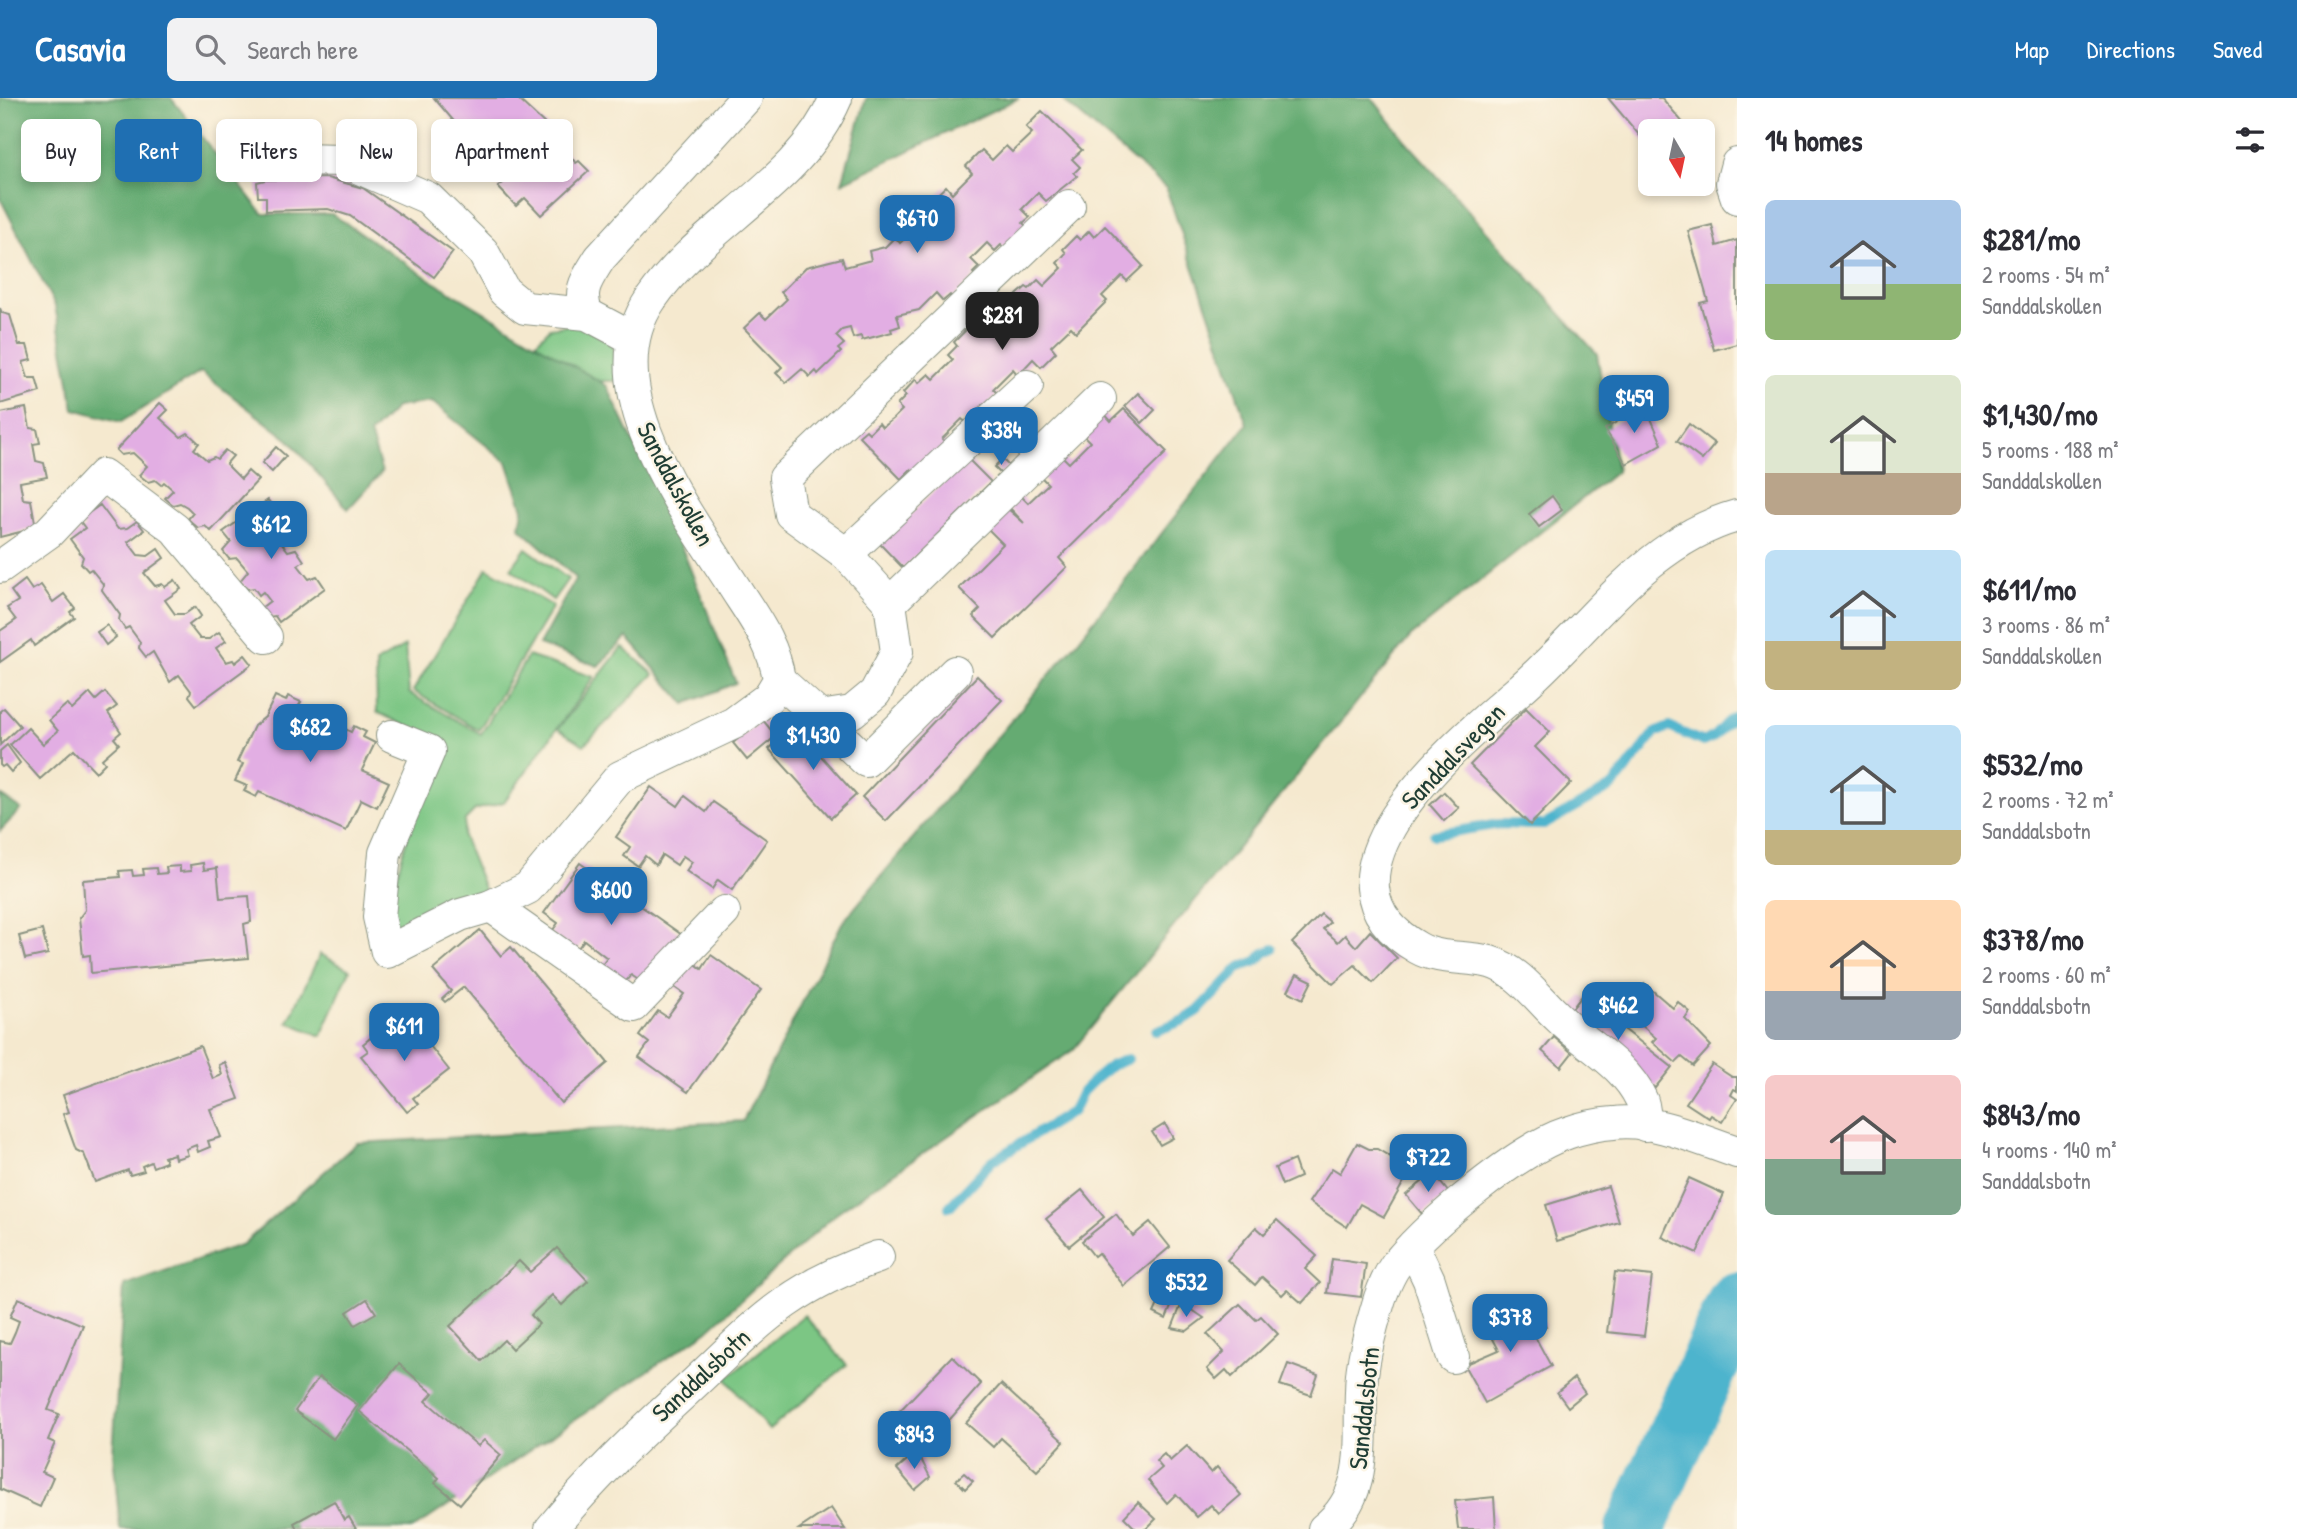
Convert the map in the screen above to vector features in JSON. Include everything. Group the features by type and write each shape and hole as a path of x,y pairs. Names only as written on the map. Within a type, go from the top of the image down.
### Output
{"street":[{"path":"587,314 582,301 582,287 600,258 747,98"},
{"name":"Sanddalskollen","path":"779,680 771,645 690,519 646,433 632,384 632,338 650,300 680,265 796,161 828,117 835,98"},
{"path":"322,160 341,160 428,198 482,252 504,291 525,308 587,314 632,338"},
{"path":"1737,164 1732,183 1737,198"},
{"path":"820,717 852,712 875,694 897,652 890,603 846,554 791,514 785,478 1069,206"},
{"path":"846,554 1027,386"},
{"path":"890,603 1100,399"},
{"path":"0,567 49,532 103,475 175,529 266,637"},
{"name":"Sanddalsvegen","path":"1645,1125 1642,1101 1622,1070 1559,1018 1515,975 1490,962 1420,950 1399,936 1376,898 1374,873 1378,847 1396,814 1423,779 1479,725 1527,684 1621,587 1649,565 1714,523 1737,516"},
{"path":"392,736 429,751 385,853 379,917 387,952 460,915 491,906 528,888 570,825 620,777 734,723 768,698 779,680 866,761 956,672"},
{"path":"491,906 634,1006 724,912"},
{"name":"Sanddalsbotn","path":"1324,1529 1335,1520 1350,1497 1360,1471 1360,1390 1368,1349 1381,1296 1396,1263 1413,1245 1474,1194 1543,1144 1567,1133 1615,1122 1645,1125 1737,1152"},
{"path":"1413,1245 1429,1280 1453,1357"},
{"name":"Sanddalsbotn","path":"551,1529 636,1435 772,1310 808,1286 842,1269 878,1257"}],"green space":[{"path":"0,98 171,98 188,119 115,119 115,182 202,182 202,137 216,155 216,182 238,182 263,214 332,214 431,280 607,386 673,526 736,683 685,704 627,637 598,666 539,645 576,578 520,528 523,509 507,462 432,402 397,407 370,434 382,472 348,509 289,440 201,372 121,422 74,409 55,306 0,198"},
{"path":"866,98 1019,98 842,183"},
{"path":"1060,98 1372,98 1405,140 1597,354 1617,471 1410,637 1073,1050 839,1211 707,1331 413,1529 120,1529 113,1453 124,1285 243,1244 357,1143 743,1121 842,923 1076,643 1247,424 1166,188"},
{"path":"579,324 613,344 617,381 579,381 525,354 550,328"},
{"path":"526,548 568,579 553,600 511,569"},
{"path":"487,568 553,606 479,730 413,691"},
{"path":"405,646 409,693 481,734 528,656 594,677 504,802 475,810 465,820 463,836 487,896 406,932 387,926 391,901 409,833 442,743 377,712 376,663"},
{"path":"622,647 654,674 584,745 558,729"},
{"path":"0,795 21,809 0,831"},
{"path":"320,954 350,970 321,1036 288,1022"},
{"path":"804,1315 847,1365 769,1430 726,1379"}],"building":[{"path":"434,98 517,98 539,119 452,119"},
{"path":"1608,98 1662,98 1680,119 1638,119 1638,134"},
{"path":"1042,111 1082,150 1072,159 1080,167 1074,173 1077,176 1046,201 1038,193 1022,209 1030,217 1023,223 1026,226 1004,248 1001,245 995,251 987,243 971,259 979,267 973,273 975,276 953,298 950,295 943,301 936,293 919,310 897,315 900,326 891,329 892,332 862,340 861,336 853,338 850,328 842,330 836,336 844,344 838,349 841,352 818,374 816,371 810,377 802,369 786,383 776,373 782,367 744,328 760,313 766,319 787,299 781,292 806,267 842,258 845,267 871,260 869,251 885,247 895,237 900,243 921,223 915,216 946,186 952,193 972,173 966,166 982,150 992,160 1006,146 1012,152 1032,133 1026,127"},
{"path":"573,160 576,163 579,161 589,171 541,215 525,198 516,206 498,187 504,182 573,182"},
{"path":"322,178 363,188 453,252 434,277 350,216 328,209 266,211 266,197 258,197 257,182 322,182"},
{"path":"1712,225 1717,246 1737,240 1737,344 1714,350 1700,303 1708,301 1688,231"},
{"path":"1105,226 1143,266 1127,281 1122,276 1102,296 1107,301 1076,332 1071,327 1051,346 1056,352 1041,367 1033,359 1018,375 1013,369 993,389 998,394 968,424 962,419 942,439 947,444 916,474 911,469 901,479 859,436 866,430 869,433 879,423 882,427 902,410 897,405 906,396 903,393 916,379 919,383 929,374 934,379 953,360 948,355 957,346 954,342 967,329 971,333 980,323 986,328 995,319 1002,326 1012,317 1006,312 1015,303 1012,300 1019,293 1026,287 1029,289 1038,280 1044,286 1062,268 1057,263 1066,253 1063,249 1076,236 1080,240 1089,231 1094,237"},
{"path":"0,308 2,313 10,315 19,345 27,345 31,360 23,362 28,378 36,378 40,392 0,404"},
{"path":"1138,393 1155,410 1142,423 1125,406"},
{"path":"160,403 168,410 160,418 181,437 188,433 199,443 194,449 207,460 214,457 217,459 225,450 233,456 226,464 241,479 248,471 258,480 211,531 205,526 198,528 188,519 193,513 187,507 180,503 173,505 165,498 173,490 164,482 161,485 155,480 148,482 139,475 147,466 133,453 121,455 116,450"},
{"path":"26,408 30,428 37,429 40,443 33,444 36,461 44,463 47,477 20,482 23,499 31,500 36,528 0,537 0,413"},
{"path":"1640,408 1643,411 1647,409 1662,444 1626,464 1605,429"},
{"path":"1124,409 1167,452 1059,558 1067,567 995,638 973,616 980,609 959,588 1003,544 988,529 1008,509 1024,523 1006,504 1018,493 1028,503 1048,484 1038,474 1059,453 1069,463 1090,442 1080,432 1102,411 1111,421"},
{"path":"1689,424 1715,444 1702,460 1677,441"},
{"path":"276,447 286,456 272,472 262,463"},
{"path":"968,459 991,482 903,568 880,544"},
{"path":"1002,459 1009,466 1001,474 994,467"},
{"path":"1552,496 1562,510 1539,527 1529,514"},
{"path":"268,500 281,518 292,510 300,522 278,538 288,551 296,549 304,561 298,565 309,579 317,576 325,588 279,622 275,616 267,617 261,608 270,601 263,592 259,595 254,588 247,589 240,581 248,571 237,558 229,559 223,551 231,542 223,532"},
{"path":"100,505 118,529 127,528 137,521 144,530 128,542 138,555 148,556 158,549 164,558 144,573 155,586 162,584 165,587 175,580 181,589 165,600 175,614 185,614 195,607 201,616 189,625 200,639 209,639 219,632 226,641 216,648 226,662 233,660 235,663 245,655 252,664 196,705 189,696 191,691 179,675 170,682 153,652 146,657 139,648 140,642 129,627 125,629 119,620 120,615 102,590 103,584 91,569 88,571 81,563 83,557 70,539 85,528 79,520"},
{"path":"25,580 32,590 41,585 53,602 64,594 75,608 70,612 74,617 34,646 31,640 0,662 0,631 16,620 7,608 18,601 11,591"},
{"path":"107,625 116,637 106,645 97,632"},
{"path":"977,676 1002,700 886,821 862,797"},
{"path":"105,692 117,706 108,713 121,732 114,738 119,744 102,759 105,763 96,772 74,749 40,779 10,745 28,728 43,744 58,731 49,720 67,704 72,710 90,693 96,700"},
{"path":"275,696 286,701 288,696 301,702 298,707 308,712 311,706 323,712 320,717 330,722 332,716 344,722 342,727 351,732 354,726 366,732 363,737 375,743 362,770 389,782 377,807 361,799 346,831 259,792 256,797 244,791 247,786 235,781 243,764 237,762 254,726 265,717"},
{"path":"4,708 20,726 0,745 0,711"},
{"path":"1526,708 1550,732 1535,747 1571,783 1530,825 1470,765"},
{"path":"762,719 776,736 747,760 733,743"},
{"path":"794,726 856,795 831,818 769,749"},
{"path":"7,745 20,763 11,772 5,765 0,765 0,751"},
{"path":"651,787 678,806 685,796 706,812 713,802 767,840 732,890 718,880 712,889 686,871 692,862 683,856 677,865 662,855 656,865 645,856 638,866 624,856 630,847 616,837"},
{"path":"1444,792 1459,808 1444,821 1430,805"},
{"path":"203,863 204,870 217,868 220,898 249,896 251,922 244,924 248,958 91,973 90,955 83,956 79,918 85,910 83,880 120,877 119,871 132,870 133,876 144,875 143,869 156,868 157,874 167,873 166,867 180,866 180,872 191,871 190,865"},
{"path":"580,863 682,935 646,985 631,975 623,985 599,969 607,958 584,940 575,952 550,934 558,923 544,913"},
{"path":"1321,914 1330,922 1323,929 1338,942 1345,935 1356,947 1370,931 1397,958 1373,983 1355,965 1333,984 1292,943"},
{"path":"42,930 48,954 25,959 19,936"},
{"path":"480,930 501,956 511,947 608,1063 561,1103 464,987 445,1002 442,999 451,991 433,970"},
{"path":"711,955 761,990 688,1092 639,1057 649,1043 640,1036 658,1011 667,1017 684,994 674,987 693,962 702,969"},
{"path":"1297,974 1312,981 1303,999 1288,991"},
{"path":"1645,984 1673,1008 1678,1002 1690,1012 1685,1019 1711,1046 1693,1066 1682,1057 1676,1063 1652,1042 1656,1038 1623,1009"},
{"path":"1582,996 1672,1067 1655,1088 1565,1017"},
{"path":"408,1018 449,1070 413,1098 418,1104 407,1112 361,1056 368,1051 363,1044 379,1031 384,1037"},
{"path":"1554,1037 1572,1053 1561,1067 1542,1051"},
{"path":"200,1046 213,1079 222,1075 219,1065 225,1062 239,1099 210,1109 221,1137 208,1141 210,1147 198,1152 196,1145 186,1149 188,1155 175,1159 174,1154 164,1157 166,1162 153,1167 151,1162 142,1166 144,1171 130,1175 128,1170 95,1182 84,1154 76,1150 63,1114 69,1112 63,1095"},
{"path":"1712,1064 1732,1077 1737,1077 1737,1091 1734,1089 1731,1095 1737,1099 1722,1122 1711,1115 1709,1118 1686,1103"},
{"path":"1165,1124 1173,1138 1160,1145 1152,1132"},
{"path":"1357,1143 1369,1149 1377,1149 1411,1169 1384,1217 1360,1204 1347,1227 1309,1202 1332,1168 1340,1173"},
{"path":"1294,1160 1300,1177 1282,1185 1275,1168"},
{"path":"1433,1173 1449,1193 1423,1215 1406,1195"},
{"path":"1689,1178 1724,1194 1697,1253 1662,1237"},
{"path":"1608,1186 1619,1222 1557,1241 1546,1205"},
{"path":"1082,1190 1104,1217 1069,1246 1046,1219"},
{"path":"1116,1214 1133,1236 1150,1222 1170,1247 1124,1286 1098,1253 1094,1256 1082,1241"},
{"path":"1277,1220 1317,1256 1305,1269 1320,1283 1302,1303 1287,1290 1282,1295 1262,1277 1255,1285 1227,1260 1256,1227 1264,1234"},
{"path":"557,1248 588,1281 562,1305 552,1295 531,1315 539,1324 512,1349 504,1340 482,1361 450,1326 519,1261 530,1272"},
{"path":"1332,1259 1366,1264 1361,1297 1327,1293"},
{"path":"1615,1272 1652,1276 1644,1336 1607,1332"},
{"path":"18,1298 83,1325 48,1410 59,1414 48,1440 55,1443 42,1472 53,1477 40,1507 0,1489 0,1341 10,1343 15,1332 19,1321 10,1317"},
{"path":"367,1299 376,1313 355,1325 347,1312"},
{"path":"1532,1301 1546,1326 1533,1333 1551,1366 1485,1403 1464,1365 1499,1350 1486,1326"},
{"path":"1159,1302 1171,1307 1166,1319 1154,1313"},
{"path":"1182,1303 1204,1318 1187,1331 1172,1328"},
{"path":"1240,1304 1256,1320 1261,1316 1278,1334 1232,1377 1226,1370 1216,1379 1207,1369 1224,1352 1207,1334"},
{"path":"952,1356 981,1384 922,1451 890,1421"},
{"path":"399,1364 433,1393 426,1401 478,1446 484,1440 501,1455 460,1504 435,1483 439,1478 359,1411"},
{"path":"1288,1364 1318,1375 1311,1395 1280,1385"},
{"path":"319,1377 358,1405 333,1439 295,1411"},
{"path":"1574,1378 1585,1393 1568,1407 1557,1392"},
{"path":"1001,1384 1064,1442 1037,1471 1001,1438 993,1447 966,1423"},
{"path":"1187,1446 1211,1473 1217,1467 1241,1495 1219,1514 1211,1505 1197,1517 1176,1494 1167,1503 1148,1480 1162,1468 1156,1461 1164,1454 1170,1461"},
{"path":"917,1451 930,1477 915,1490 897,1469"},
{"path":"964,1473 973,1481 965,1489 956,1480"},
{"path":"1494,1497 1496,1529 1458,1529 1455,1501"},
{"path":"334,1501 344,1520 349,1517 356,1529 297,1529 294,1523"},
{"path":"1138,1502 1156,1519 1146,1529 1136,1529 1124,1517"},
{"path":"831,1508 845,1529 799,1529"}],"waterway":[{"path":"1434,835 1499,824 1544,825 1613,786 1655,733 1669,727 1703,742 1713,737 1737,715"},
{"path":"1156,1031 1184,1020 1198,1011 1240,967 1257,961 1264,953 1273,949"},
{"path":"949,1207 992,1161 1073,1111 1082,1092 1096,1078 1112,1065 1128,1059"},
{"path":"1635,1529 1737,1302"}]}
